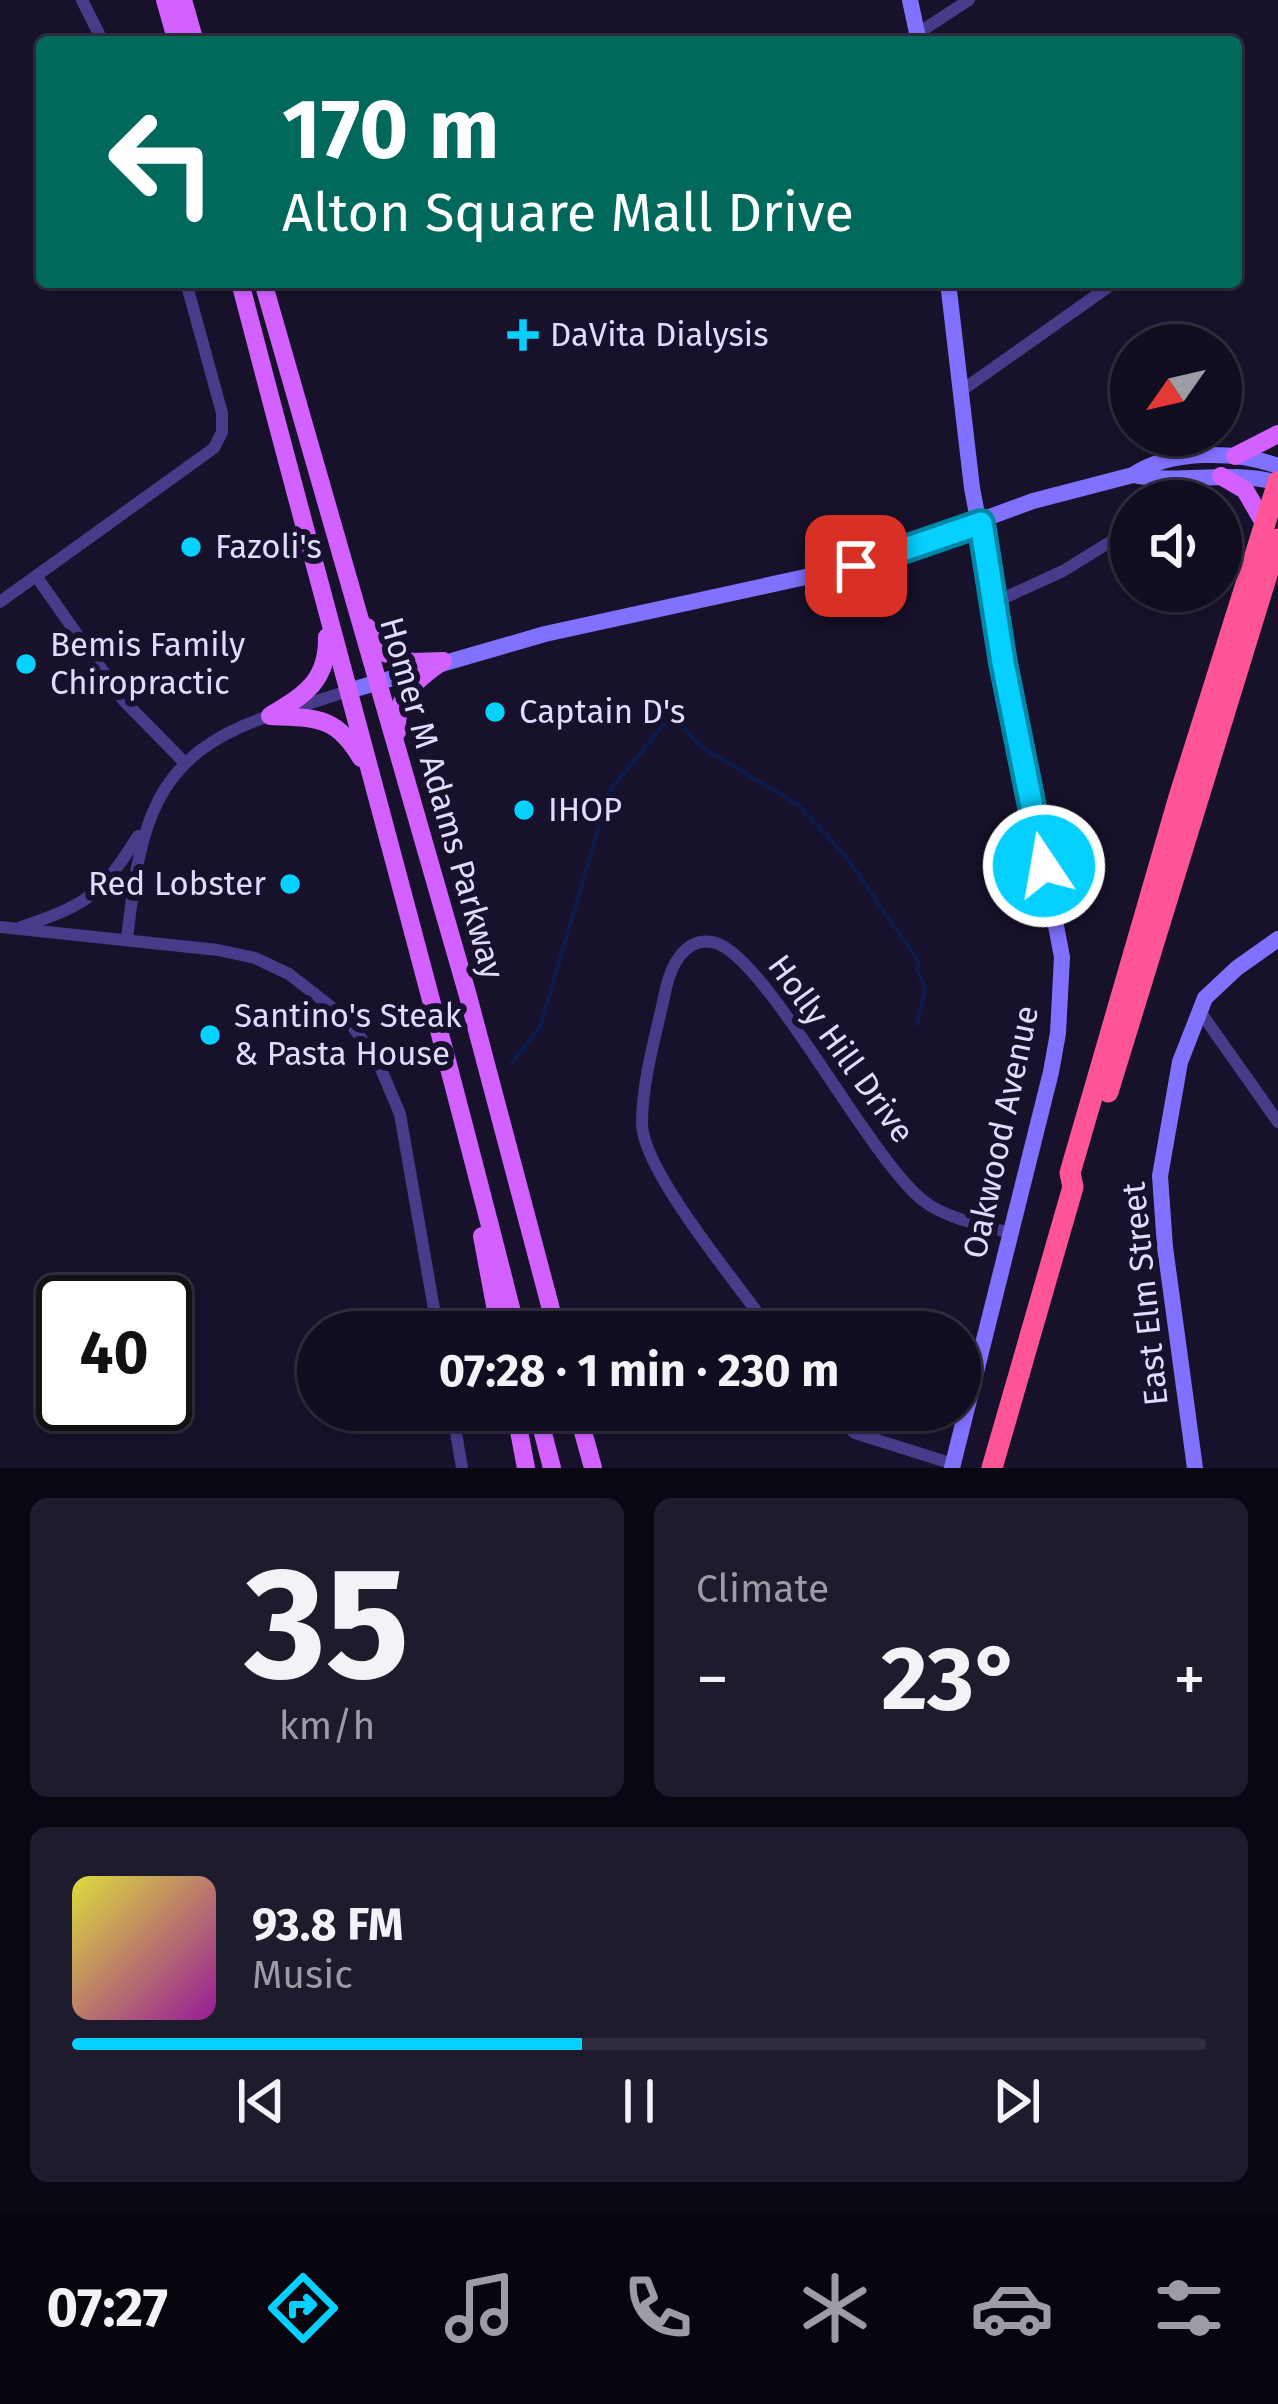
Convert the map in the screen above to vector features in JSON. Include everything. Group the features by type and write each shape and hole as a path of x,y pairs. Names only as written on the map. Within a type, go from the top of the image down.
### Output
{"highway":[{"path":"992,1468 1072,1187 1070,1173 1108,1040 1271,531 1278,483"}],"main road":[{"path":"165,0 175,36"},
{"path":"183,0 193,36"},
{"name":"Homer M Adams Parkway","path":"242,288 513,1311"},
{"name":"Homer M Adams Parkway","path":"265,288 468,996 551,1311"},
{"path":"1242,452 1278,434"},
{"path":"1221,476 1245,490 1271,531"},
{"path":"354,601 384,653 413,662 442,661"},
{"path":"270,716 315,686 323,672 327,614"},
{"path":"401,767 396,725 407,688 442,661"},
{"path":"270,716 333,724 353,745 372,777"},
{"path":"419,944 496,1311"},
{"path":"519,1431 526,1468"},
{"path":"542,1431 552,1468"},
{"path":"583,1431 593,1468"}],"street":[{"path":"82,0 101,36"},
{"path":"910,0 919,36"},
{"path":"922,36 969,0"},
{"path":"0,602 214,448 222,413 188,288"},
{"name":"Oakwood Avenue","path":"949,288 972,488 1062,957 1055,1053 952,1466"},
{"path":"961,391 1107,288"},
{"path":"18,928 68,911 99,891 170,781 185,763 233,729 442,661 626,615 856,566 1033,501 1133,475 1161,462 1234,456 1278,466"},
{"path":"1133,475 1151,479 1221,476 1278,483"},
{"path":"992,603 1064,571 1110,542"},
{"path":"36,577 124,701 185,763"},
{"path":"127,939 145,825"},
{"path":"0,927 218,950 266,963 314,991 362,1037 400,1114 434,1311"},
{"name":"East Elm Street","path":"1195,1468 1160,1198 1180,1062 1199,1010 1216,986 1278,939"},
{"name":"Holly Hill Drive","path":"757,1311 664,1180 644,1139 644,1101 668,978 680,955 697,943 715,942 728,948 757,977 888,1161 924,1201 1010,1234"},
{"path":"1199,1010 1278,1121"},
{"path":"456,1431 462,1468"},
{"path":"853,1431 952,1466"}],"waterway":[{"path":"512,1063 540,1027 609,792 672,714 700,746 797,804 844,854 919,962 925,988 917,1024"}],"place":[{"name":"DaVita Dialysis","path":"523,335"},
{"name":"Fazoli's","path":"191,547"},
{"name":"Bemis Family Chiropractic","path":"26,664"},
{"name":"Captain D's","path":"495,712"},
{"name":"IHOP","path":"524,810"},
{"name":"Red Lobster","path":"290,884"},
{"name":"Santino's Steak & Pasta House","path":"210,1035"}],"route":[{"path":"856,566 981,523 1003,663 1044,866"}]}
